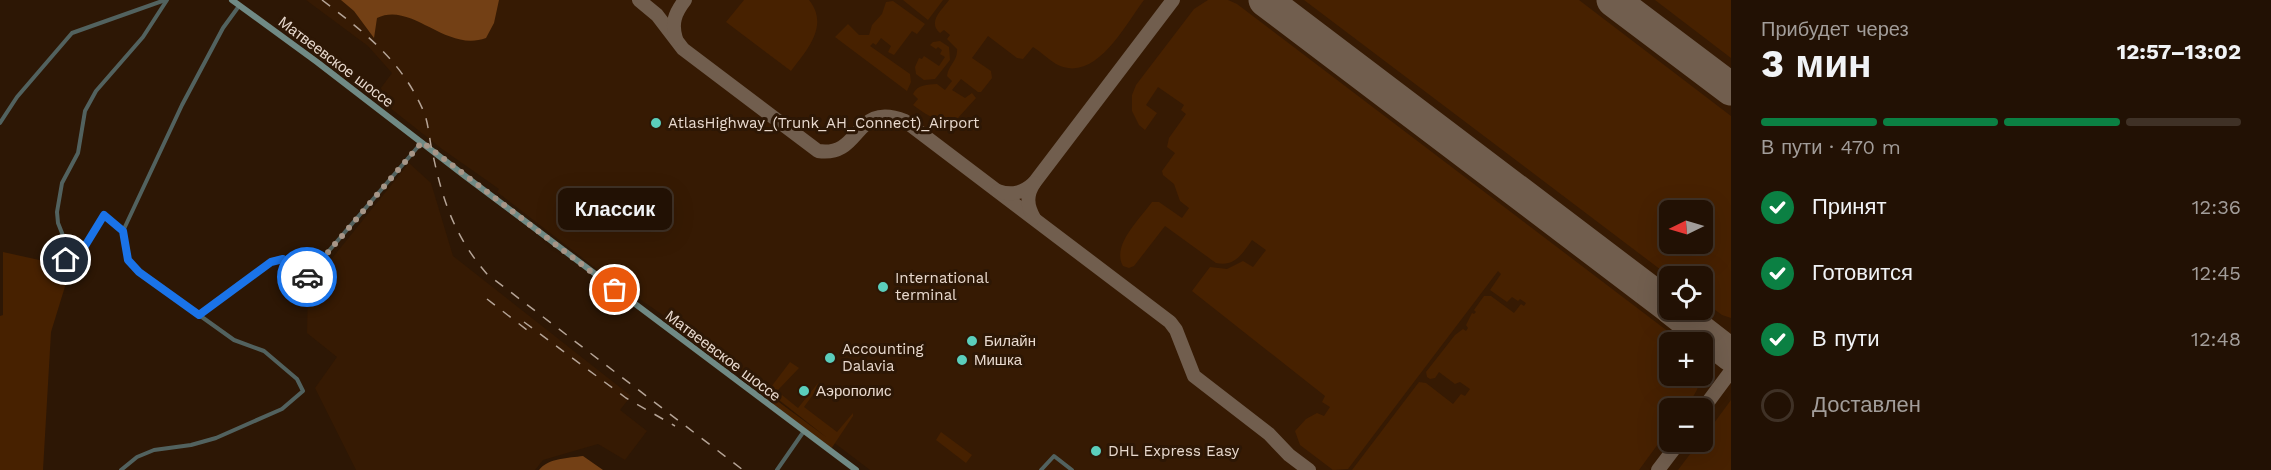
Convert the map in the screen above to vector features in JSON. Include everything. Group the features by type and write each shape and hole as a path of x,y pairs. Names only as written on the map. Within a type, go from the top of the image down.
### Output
{"main road":[{"name":"Матвеевское шоссе","path":"232,0 318,62 856,470"}],"street":[{"path":"0,123 17,97 72,33 166,0"},
{"path":"123,231 104,215 85,246 66,260 64,238 57,217 58,201 62,183 76,159 85,111 94,94 143,37 166,0"},
{"path":"121,470 136,457 157,449 214,440 282,408 303,391 297,379 264,351 234,340 139,272 128,260 123,231 183,105 223,28 239,6"},
{"path":"199,315 275,260 286,261 304,280 422,142"},
{"path":"777,470 804,431"},
{"path":"1041,470 1054,456 1072,470"}],"shaded area":[{"path":"306,0 1731,0 1731,470 870,470 696,338 602,273 497,192 499,189 442,149 375,96 392,73 368,46"},
{"path":"341,0 499,0 494,23 486,38 471,41 443,34 403,16 390,15 377,18 374,38 354,11"},
{"path":"744,0 809,0 817,19 814,38 791,71 726,22"},
{"path":"903,0 943,0 928,20"},
{"path":"949,0 1144,0 1108,49 1096,60 1084,66 1070,68 1056,64 1033,47 1023,59 1017,58 988,36 972,58 991,71 992,78 981,92 961,79 952,90 965,98 972,93 976,98 957,119 944,121 934,118 913,105 918,99 913,94 917,88 926,85 937,84 945,90 952,81 947,76 956,57 957,49 947,39 950,35 944,30 940,33 935,25 937,16"},
{"path":"1208,0 1228,0 1237,4 1669,332 1659,332 1659,386 1698,386 1692,398 1659,398 1659,443 1639,470 1352,470 1419,382 1426,383 1453,404 1461,394 1465,396 1470,389 1460,382 1455,384 1439,372 1435,378 1430,379 1426,372 1455,335 1463,329 1466,331 1468,328 1466,325 1472,313 1476,312 1474,310 1484,296 1491,296 1514,313 1521,304 1524,306 1526,303 1520,299 1518,301 1512,297 1507,302 1490,290 1501,274 1498,271 1348,469 1333,470 1300,445 1295,431 1306,419 1317,413 1324,416 1330,407 1322,402 1325,396 1192,291 1210,267 1227,269 1243,261 1253,267 1266,250 1252,240 1233,261 1223,264 1216,263 1165,226 1134,266 1129,268 1123,266 1120,258 1124,241 1152,202 1159,202 1182,218 1189,208 1180,201 1174,184 1163,175 1162,171 1175,153 1167,147 1169,138 1186,114 1181,110 1184,105 1158,87 1146,105 1157,113 1145,130 1139,125 1132,111 1132,95 1136,85 1194,9"},
{"path":"1304,0 1579,0 1731,116 1731,318 1713,308 1713,266 1659,266 1659,268"},
{"path":"1655,0 1731,0 1731,58"},
{"path":"893,1 925,24 917,34 912,31 894,55 888,52 891,46 881,38 876,45 873,43 870,46 910,74 911,82 907,91 835,37 848,24 859,35 869,35 872,25 882,14 886,2"},
{"path":"940,41 949,47 950,60 935,79 924,80 916,74 915,67 919,58 922,59 924,56 939,66 945,57 940,54 942,50 930,45"},
{"path":"409,163 431,183 453,256 631,396 620,410 647,431 625,460 598,444 543,460 535,470 356,470 315,388 337,357 307,333 308,288"},
{"path":"3,252 71,267 51,332 43,470 0,470 0,316 3,315"},
{"path":"790,362 799,368 777,391 798,408 818,383 820,385 804,407 837,432 853,413 831,449 762,395 764,391 826,437 768,391"},
{"path":"1731,400 1731,470 1678,470 1692,452 1713,452 1713,424"},
{"path":"941,432 972,455 966,463 936,440"},
{"path":"583,456 603,470 539,470 553,461"}],"taxiway":[{"path":"639,0 657,15 683,49 818,151 833,151 843,146 866,123 876,118 888,117 905,121 1170,322 1176,330 1194,376 1269,434 1289,455 1309,470"},
{"path":"676,39 675,18 685,0"},
{"path":"1034,183 1173,0"},
{"path":"998,191 1017,193 1034,183 1028,200 1034,218"},
{"path":"1711,398 1731,371"},
{"path":"1658,470 1672,452"}],"runway":[{"path":"1265,0 1659,299"},
{"path":"1613,0 1731,89"},
{"path":"1686,320 1731,355"}],"railway":[{"path":"322,0 380,48 404,76 414,92 425,115 446,204 466,246 487,274 743,470"},
{"path":"487,299 527,330"},
{"path":"524,322 626,398 675,426"}],"way so far":[{"path":"307,277 422,142 615,290"}],"place":[{"name":"AtlasHighway_(Trunk_AH_Connect)_Airport","path":"656,123"},
{"name":"International terminal","path":"883,287"},
{"name":"Классик","path":"615,290"},
{"name":"Билайн","path":"972,341"},
{"name":"Accounting Dalavia","path":"830,358"},
{"name":"Мишка","path":"962,360"},
{"name":"Аэрополис","path":"804,391"},
{"name":"DHL Express Easy","path":"1096,451"}],"route":[{"path":"66,260 85,246 104,215 123,231 128,260 139,272 199,315 271,262 283,259 304,280 307,277"}]}
